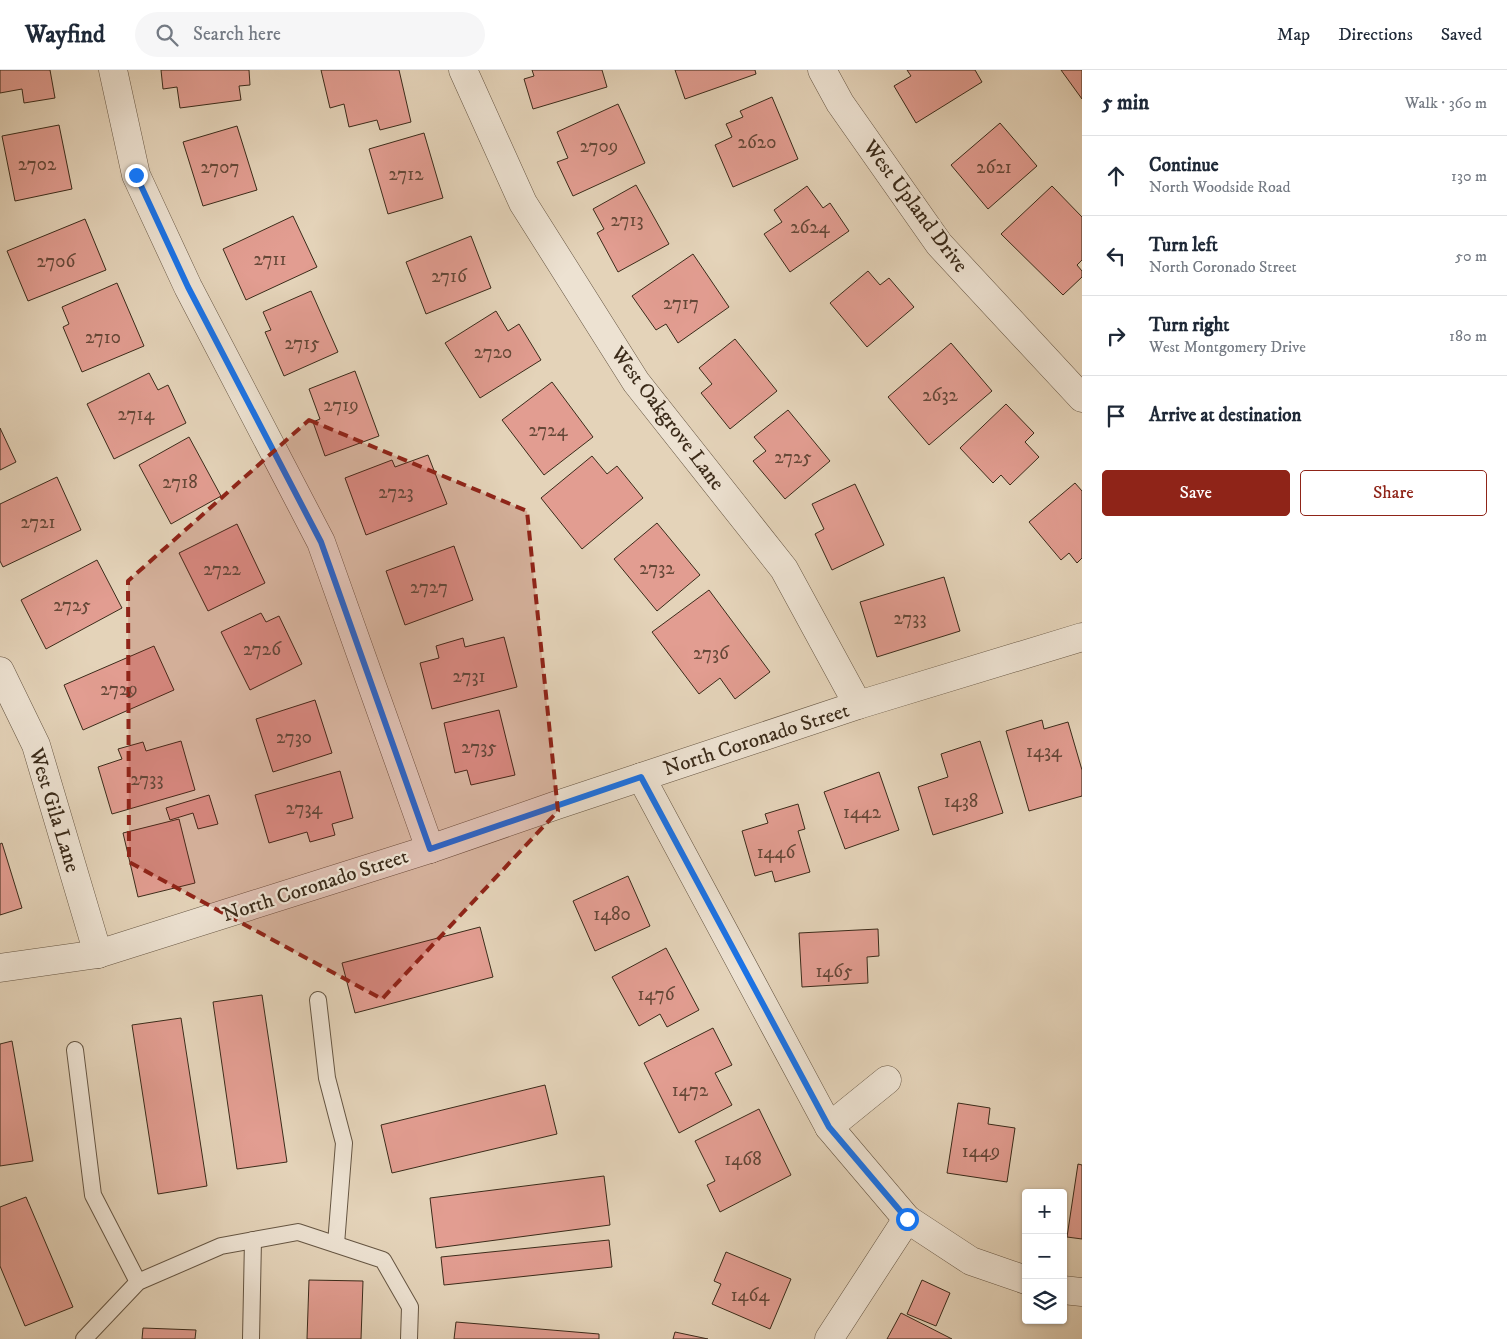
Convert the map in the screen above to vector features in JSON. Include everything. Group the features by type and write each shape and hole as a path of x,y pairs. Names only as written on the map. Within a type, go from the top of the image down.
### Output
{"street":[{"path":"113,70 136,175 188,287 321,542 430,849"},
{"name":"West Oakgrove Lane","path":"463,70 523,203 636,382 784,568 858,706"},
{"name":"West Upland Drive","path":"822,70 840,103 939,244 1082,398"},
{"name":"North Coronado Street","path":"0,968 98,954 430,849 858,706 1082,637"},
{"name":"West Gila Lane","path":"0,671 36,745 98,954"},
{"path":"641,777 829,1127 907,1219 971,1261 1023,1279"},
{"path":"829,1127 887,1080"},
{"path":"829,1339 907,1219"},
{"path":"1067,1290 1082,1292"}],"lane":[{"path":"318,1000 327,1078 344,1142 336,1244"},
{"path":"75,1050 92,1195 138,1282"},
{"path":"84,1339 138,1282 221,1246 298,1232 383,1260 410,1307 409,1339"},
{"path":"251,1339 253,1240"}],"highlighted area":[{"path":"309,420 527,511 558,811 382,999 129,862 128,581"}],"building":[{"path":"0,70 50,70 55,98 24,103 22,89 0,93"},
{"path":"161,70 249,70 250,85 239,86 241,100 180,108 177,87 163,89"},
{"path":"321,70 399,70 411,122 380,130 377,120 349,127 344,104 330,108"},
{"path":"532,70 602,70 607,87 533,109 524,79 534,76"},
{"path":"675,70 755,70 756,74 685,99"},
{"path":"907,70 975,70 982,82 916,123 894,86 911,76"},
{"path":"1061,70 1082,70 1082,99"},
{"path":"772,97 798,159 733,187 715,145 732,137 726,124 743,117 740,111"},
{"path":"618,104 645,163 573,196 557,162 568,158 557,132"},
{"path":"1000,123 1037,166 988,209 951,165"},
{"path":"59,125 72,189 15,201 2,136"},
{"path":"237,126 257,190 203,206 183,142"},
{"path":"424,133 443,198 388,214 369,149"},
{"path":"636,185 669,244 618,272 597,233 604,229 593,209"},
{"path":"807,186 823,208 830,203 849,231 790,272 764,234 782,222 774,210"},
{"path":"1052,186 1082,217 1082,260 1077,265 1082,271 1082,277 1063,295 1001,234"},
{"path":"293,216 317,267 246,300 223,249"},
{"path":"85,219 106,270 28,301 7,251"},
{"path":"471,236 491,288 426,314 406,262"},
{"path":"693,254 729,307 678,343 666,324 656,330 632,296"},
{"path":"868,271 880,285 889,278 914,307 867,347 830,303"},
{"path":"117,283 144,346 82,372 63,327 69,324 62,307"},
{"path":"311,291 338,352 284,376 265,332 271,330 263,312"},
{"path":"496,311 508,331 519,324 541,360 480,398 445,343"},
{"path":"735,339 777,391 730,429 701,393 712,384 699,368"},
{"path":"951,343 992,391 929,445 888,397"},
{"path":"355,371 379,436 325,456 313,422 320,419 309,389"},
{"path":"149,373 158,390 168,385 186,423 114,459 87,404"},
{"path":"552,382 593,437 544,475 502,420"},
{"path":"1006,404 1034,433 1025,442 1039,457 1010,485 1001,475 993,483 960,448"},
{"path":"788,410 830,461 785,499 753,461 766,451 754,437"},
{"path":"0,428 16,462 0,470"},
{"path":"189,437 221,496 171,524 139,465"},
{"path":"428,455 447,504 366,535 345,478 392,460 395,467"},
{"path":"592,456 607,474 617,466 643,498 582,549 541,498"},
{"path":"57,477 81,530 3,567 0,561 0,504"},
{"path":"1075,483 1082,491 1082,558 1077,563 1069,553 1061,560 1029,522"},
{"path":"855,484 884,545 832,570 815,534 824,529 812,504"},
{"path":"657,523 700,575 657,611 614,559"},
{"path":"237,524 265,583 208,611 179,553"},
{"path":"454,546 473,600 405,625 386,571"},
{"path":"97,560 122,608 46,649 21,600"},
{"path":"944,577 960,631 877,657 860,602"},
{"path":"709,590 770,672 735,699 720,678 699,694 652,632"},
{"path":"261,613 266,622 279,616 302,664 250,690 221,632"},
{"path":"504,637 517,687 432,709 420,663 439,658 436,646 463,638 465,647"},
{"path":"154,646 174,690 83,730 64,685"},
{"path":"315,700 332,753 273,772 256,719"},
{"path":"499,710 515,775 471,785 467,770 455,773 444,723"},
{"path":"1042,720 1044,729 1068,722 1082,770 1082,796 1029,811 1006,731"},
{"path":"181,741 195,790 112,814 98,767 122,759 118,749 143,742 146,751"},
{"path":"980,741 1003,813 933,835 918,787 948,777 941,754"},
{"path":"340,771 353,818 332,824 335,835 310,842 307,832 269,843 255,795"},
{"path":"879,772 899,830 845,849 824,792"},
{"path":"209,795 218,824 198,829 193,813 170,820 166,808"},
{"path":"798,804 805,829 798,831 810,872 775,882 772,871 755,876 742,831 768,823 765,814"},
{"path":"179,819 195,883 138,897 123,833"},
{"path":"2,843 22,908 0,915 0,844"},
{"path":"628,876 650,926 595,951 573,901"},
{"path":"480,927 493,977 355,1013 342,963"},
{"path":"878,929 879,956 867,957 868,983 802,987 799,933"},
{"path":"666,948 699,1010 667,1027 660,1014 639,1026 612,977"},
{"path":"262,995 287,1162 237,1169 213,1002"},
{"path":"181,1018 207,1186 158,1194 132,1025"},
{"path":"713,1028 732,1065 715,1073 732,1105 679,1133 644,1063"},
{"path":"12,1041 33,1161 0,1166 0,1044"},
{"path":"545,1085 557,1134 392,1173 381,1125"},
{"path":"958,1103 990,1108 988,1124 1015,1128 1007,1182 947,1173"},
{"path":"759,1109 791,1175 720,1212 707,1185 715,1181 695,1141"},
{"path":"1078,1164 1082,1165 1082,1239 1067,1237"},
{"path":"604,1176 610,1225 436,1248 430,1198"},
{"path":"26,1197 73,1307 25,1326 0,1266 0,1207"},
{"path":"609,1240 612,1267 444,1285 441,1257"},
{"path":"726,1252 791,1279 770,1329 712,1304 721,1284 714,1281"},
{"path":"309,1280 363,1281 361,1339 307,1339"},
{"path":"922,1280 950,1293 936,1326 907,1314"},
{"path":"901,1313 952,1339 887,1339"},
{"path":"456,1322 599,1334 599,1339 454,1339"},
{"path":"143,1328 196,1330 195,1339 142,1339"},
{"path":"675,1332 708,1339 673,1339"}],"route":[{"path":"136,175 188,287 321,542 430,849 641,777 829,1127 907,1219"}]}
